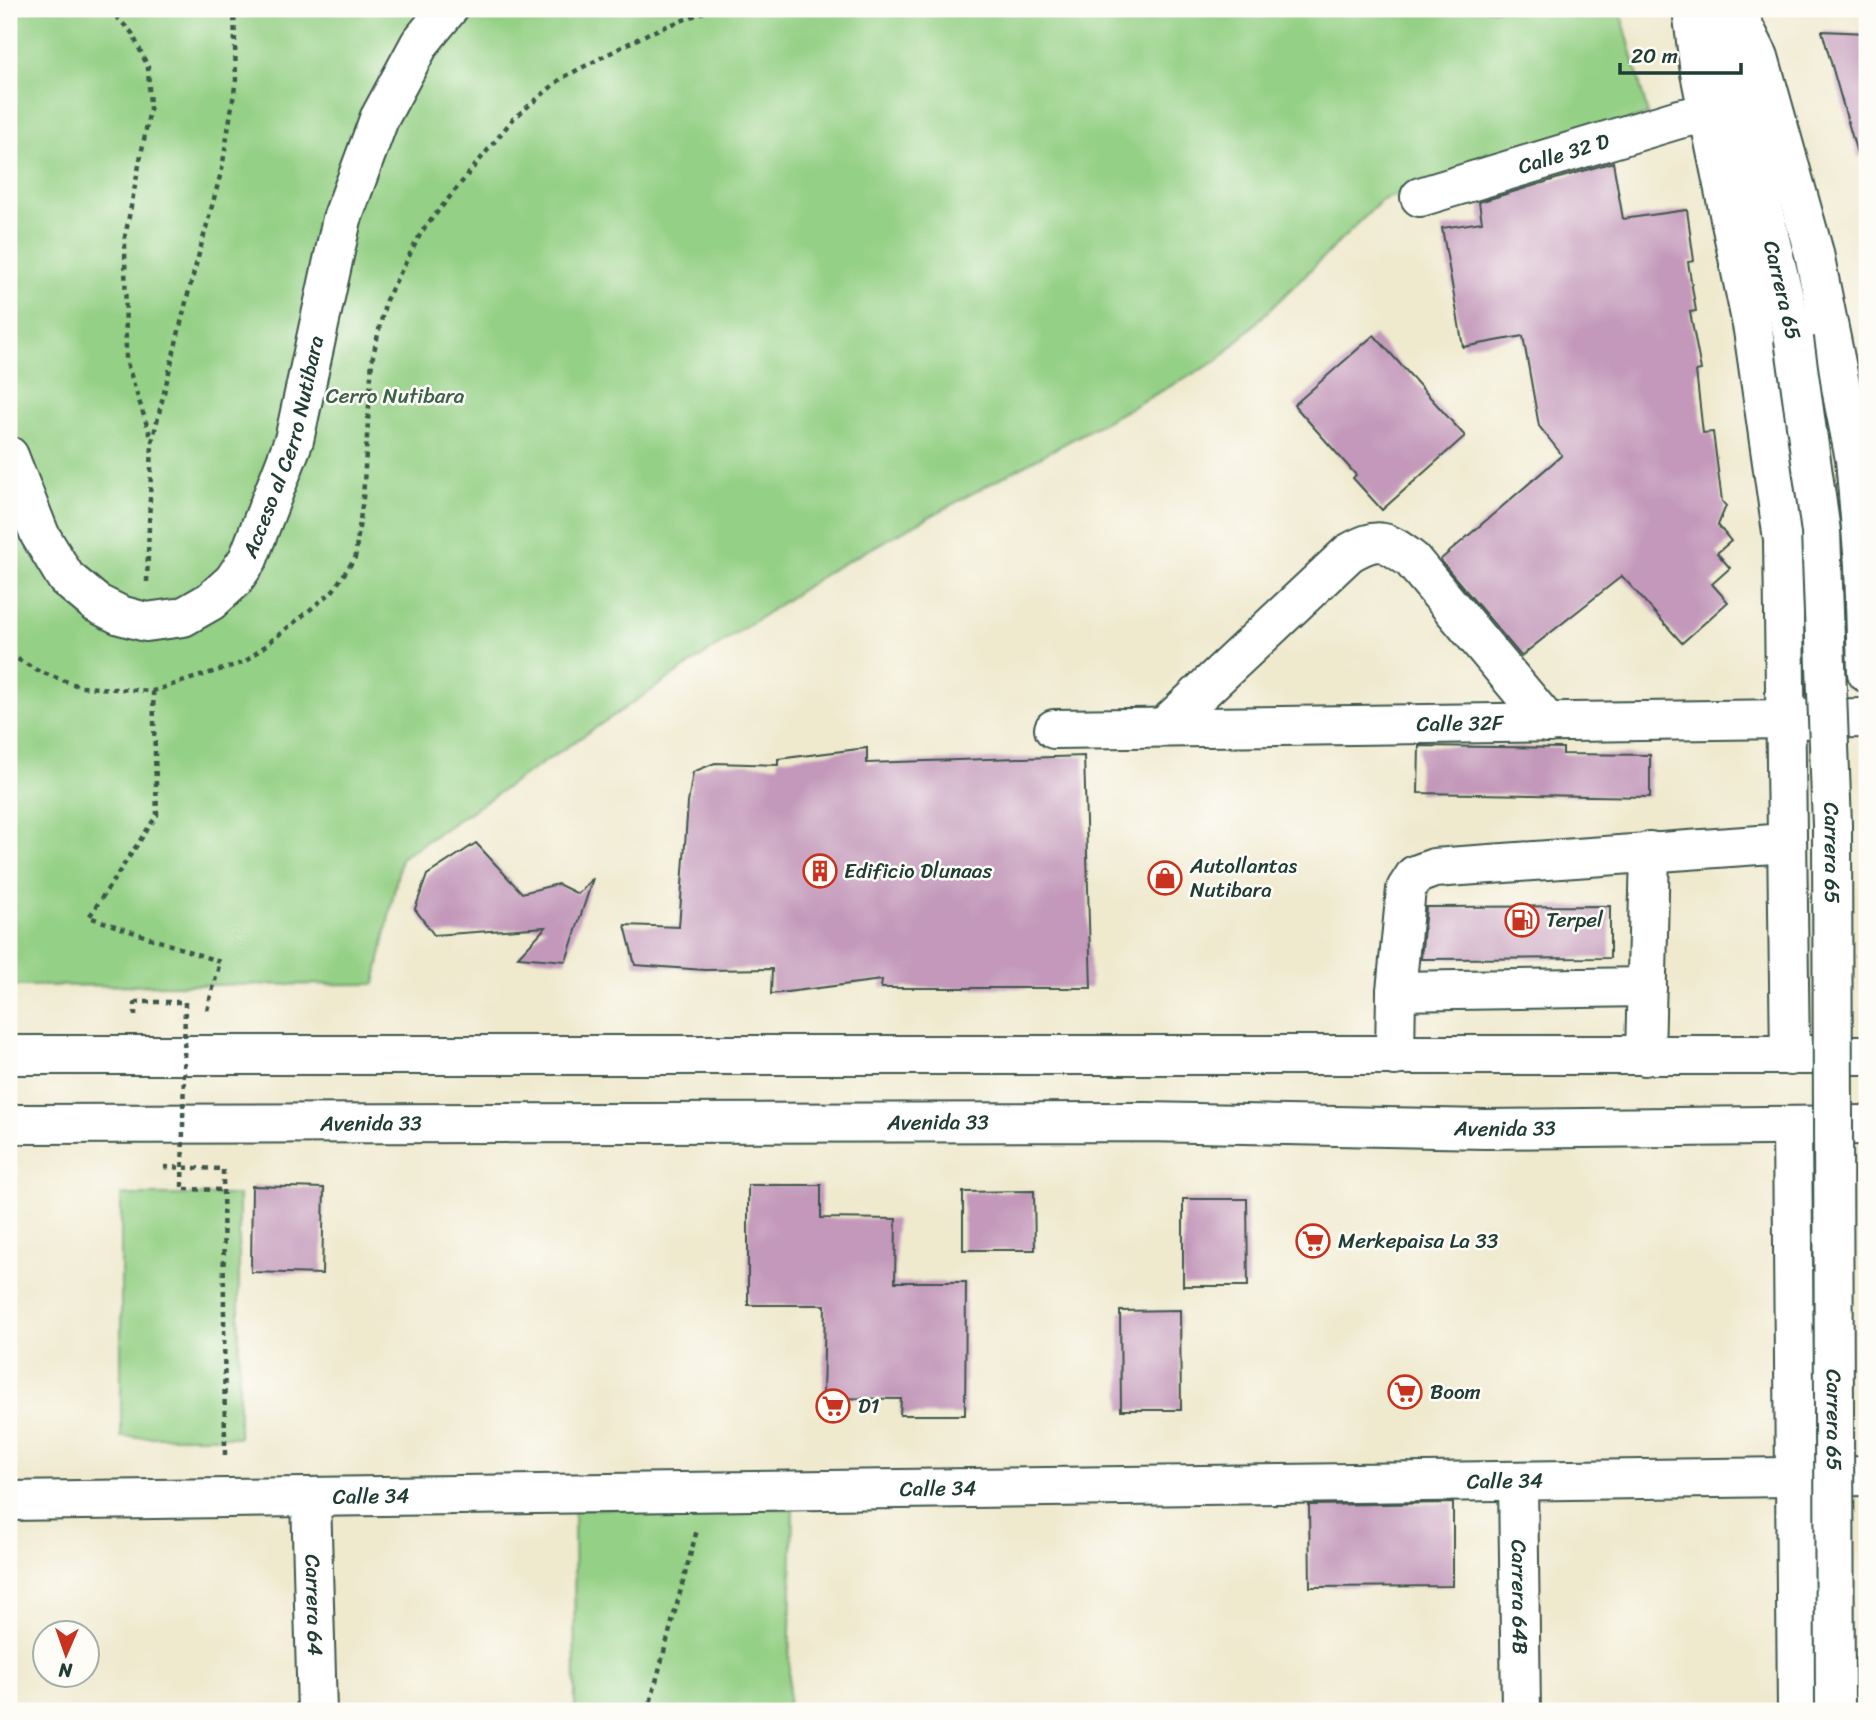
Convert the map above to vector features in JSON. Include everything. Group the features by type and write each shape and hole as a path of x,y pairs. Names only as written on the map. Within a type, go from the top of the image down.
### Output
{"street":[{"name":"Acceso al Cerro Nutibara","path":"9,456 40,535 65,578 96,603 120,615 146,622 184,617 211,601 233,581 248,559 294,440 342,219 379,119 420,43 448,9"},
{"name":"Carrera 65","path":"1692,9 1700,73 1753,330 1783,539 1790,1056"},
{"name":"Carrera 65","path":"1712,9 1794,339 1821,532 1832,825 1835,1711"},
{"name":"Carrera 65","path":"1735,9 1759,57 1814,253 1855,459 1864,564 1867,673"},
{"name":"Calle 32 D","path":"1420,197 1709,113"},
{"path":"1164,727 1349,553 1368,542 1390,544 1412,560 1548,723"},
{"name":"Calle 32F","path":"1054,729 1867,719"},
{"path":"1395,1056 1396,990 1406,889 1415,874 1434,868 1787,843"},
{"path":"1645,1056 1650,851"},
{"path":"1396,990 1647,987"},
{"path":"9,1055 1867,1055"},
{"name":"Avenida 33","path":"9,1124 1147,1122 1485,1129 1792,1128 1867,1125"},
{"name":"Carrera 65","path":"1792,1128 1797,1711"},
{"name":"Calle 34","path":"9,1501 1867,1476"},
{"name":"Carrera 64B","path":"1518,1480 1521,1711"},
{"name":"Carrera 64","path":"311,1498 317,1711"}],"path":[{"path":"109,9 132,33 148,67 150,109 125,237 126,360 152,442"},
{"path":"146,622 152,442 222,169 236,80 234,9"},
{"path":"9,654 38,671 81,687 153,691 245,662 332,592 355,558 363,498 372,360 386,300 422,232 513,119 562,78 649,33 712,9"},
{"path":"153,691 157,815 89,917 220,962 205,1016"},
{"path":"135,1002 185,1002 182,1189 223,1190"},
{"path":"164,1167 223,1169 225,1499"},
{"path":"648,1711 708,1492"}],"green space":[{"name":"Cerro Nutibara","path":"9,9 1620,9 1648,114 1382,200 1217,361 831,570 401,858 375,984 9,986"},
{"path":"121,1195 239,1195 239,1437 121,1437"},
{"path":"574,1508 793,1509 788,1711 575,1711"}],"building":[{"path":"1822,31 1867,33 1867,156 1858,157"},
{"path":"1613,162 1623,219 1687,210 1694,261 1688,262 1696,311 1690,312 1701,370 1696,371 1703,433 1713,432 1722,501 1726,506 1718,525 1731,541 1717,553 1730,568 1712,584 1728,602 1682,643 1622,576 1521,656 1440,560 1562,455 1539,426 1523,336 1463,347 1442,228 1482,222 1479,202"},
{"path":"1374,335 1465,436 1382,510 1353,478 1356,475 1294,405"},
{"path":"1419,746 1563,748 1563,754 1650,755 1650,797 1418,793"},
{"path":"867,748 867,763 1084,756 1091,988 881,988 882,980 771,994 772,969 705,970 635,965 625,925 679,927 688,803 693,772 715,763 778,765 778,759"},
{"path":"476,843 522,893 558,884 578,894 593,878 566,961 518,957 546,927 434,935 415,909 427,875"},
{"path":"1610,906 1610,958 1421,959 1426,907"},
{"path":"748,1185 821,1185 821,1218 896,1219 895,1282 966,1282 965,1415 900,1415 901,1399 823,1398 825,1305 748,1305"},
{"path":"252,1186 324,1188 322,1274 251,1272"},
{"path":"1034,1191 1035,1250 963,1250 963,1192"},
{"path":"1183,1199 1247,1199 1248,1286 1183,1286"},
{"path":"1180,1310 1181,1410 1121,1410 1120,1311"},
{"path":"1453,1503 1453,1586 1310,1587 1309,1505"}],"place":[{"name":"Edificio Dlunaas","path":"820,871"},
{"name":"Autollantas Nutibara","path":"1165,878"},
{"name":"Terpel","path":"1522,920"},
{"name":"Merkepaisa La 33","path":"1313,1241"},
{"name":"Boom","path":"1405,1392"},
{"name":"D1","path":"833,1406"}]}
